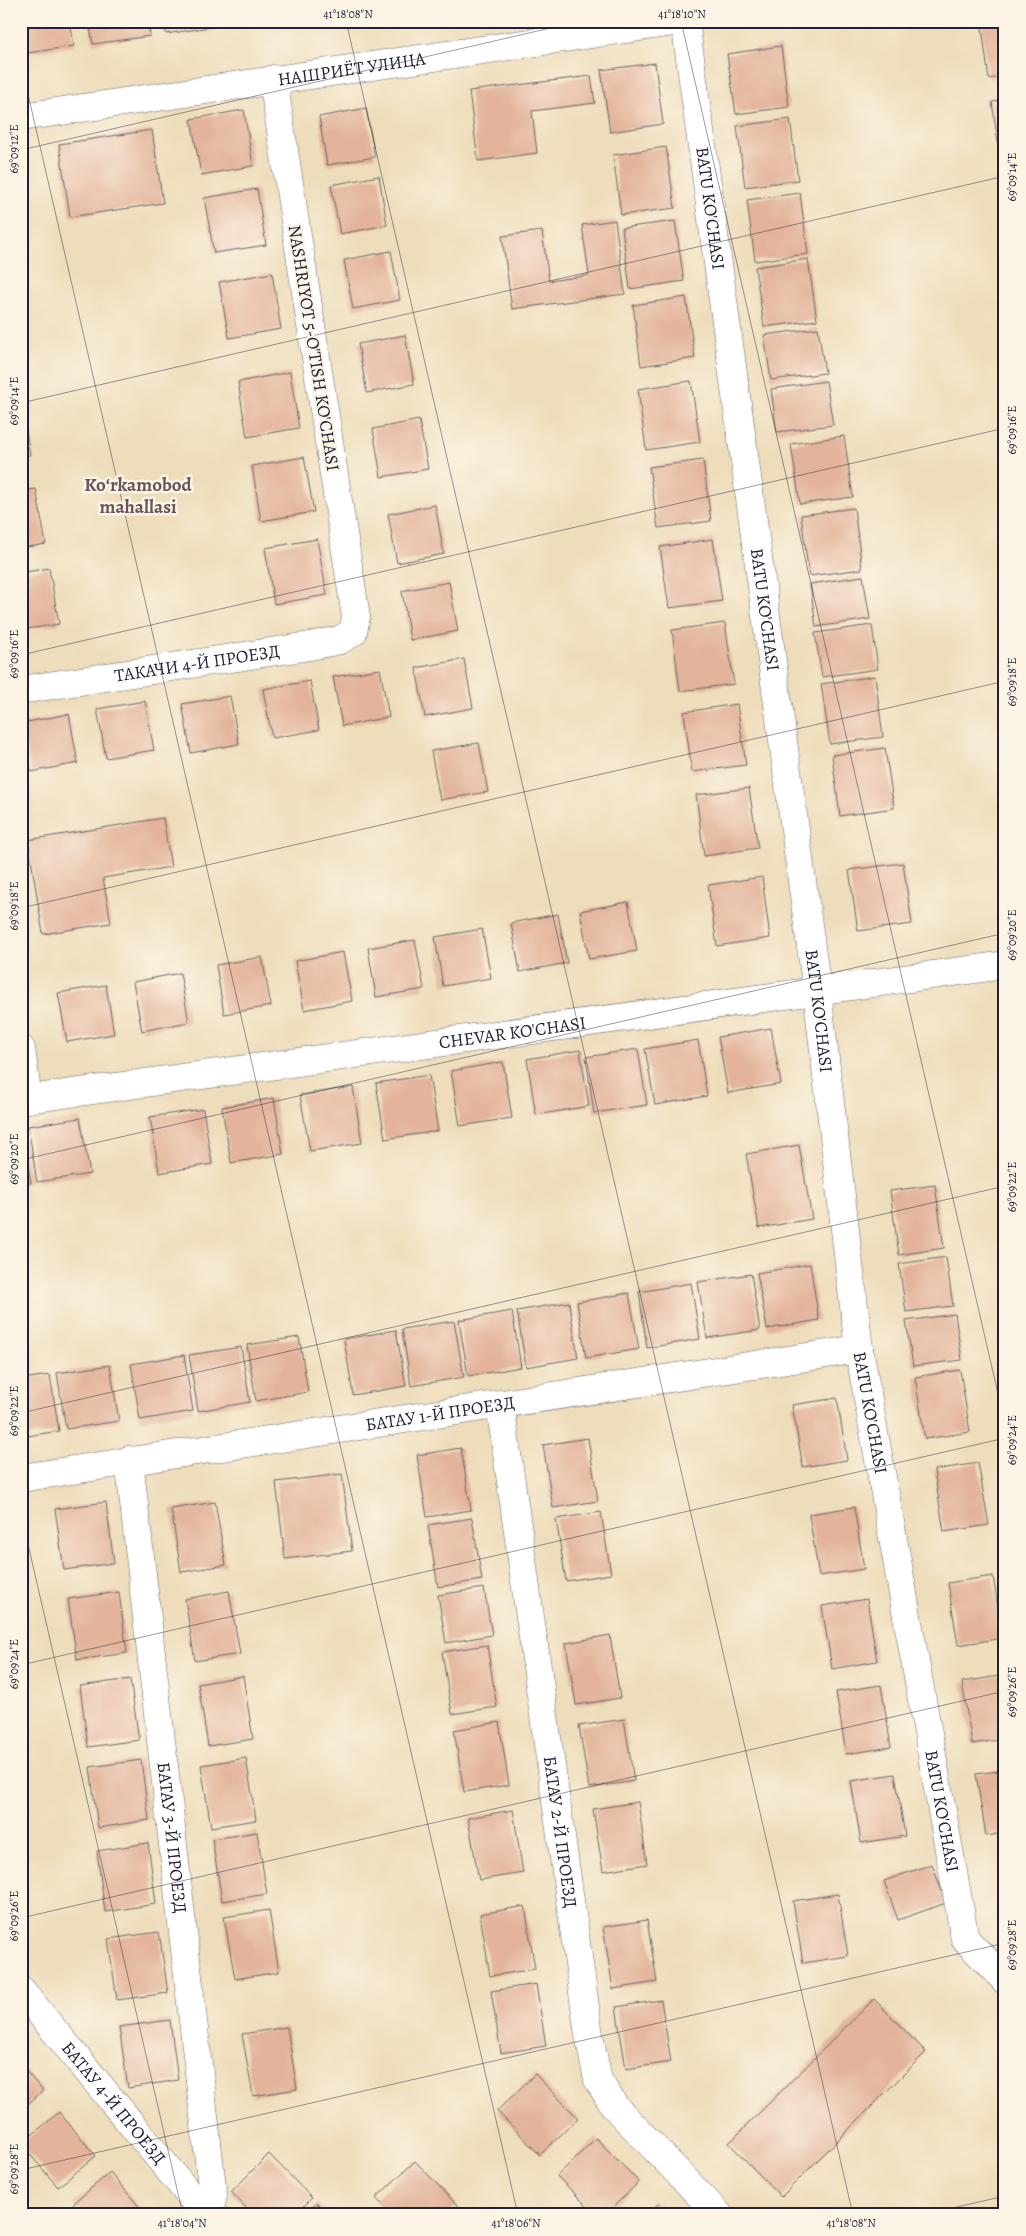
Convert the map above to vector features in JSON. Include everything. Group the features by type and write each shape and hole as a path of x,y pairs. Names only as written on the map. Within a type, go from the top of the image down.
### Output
{"street":[{"name":"НАШРИЁТ УЛИЦА","path":"21,116 683,21"},
{"name":"BATU KO'CHASI","path":"683,21 817,991 859,1349 965,1939 1005,1980"},
{"name":"NASHRIYOT 5-O'TISH KO'CHASI","path":"273,79 356,617"},
{"name":"ТАКАЧИ 4-Й ПРОЕЗД","path":"21,690 340,640 353,632 356,617"},
{"name":"CHEVAR KO'CHASI","path":"25,1100 1005,965"},
{"path":"21,1049 25,1100"},
{"name":"БАТАУ 1-Й ПРОЕЗД","path":"21,1478 859,1349"},
{"name":"БАТАУ 2-Й ПРОЕЗД","path":"500,1404 588,2025 598,2080 615,2107 719,2215"},
{"name":"БАТАУ 3-Й ПРОЕЗД","path":"129,1460 213,2195 207,2215"},
{"name":"БАТАУ 4-Й ПРОЕЗД","path":"21,1990 207,2215"}],"building":[{"path":"21,21 70,21 74,46 21,54"},
{"path":"89,21 148,21 150,36 93,44"},
{"path":"164,21 222,21 223,25 166,34"},
{"path":"264,21 291,21 291,22 265,26"},
{"path":"981,21 1005,21 1005,76 989,79"},
{"path":"781,46 789,107 736,114 727,54"},
{"path":"655,63 663,124 610,132 601,70"},
{"path":"591,76 595,103 532,111 537,153 478,161 469,91"},
{"path":"1005,100 1005,162 1001,163 992,102"},
{"path":"366,108 375,157 327,165 319,117"},
{"path":"244,110 253,166 201,175 191,119"},
{"path":"790,119 798,180 745,187 737,126"},
{"path":"152,130 163,203 70,217 59,144"},
{"path":"666,147 675,208 621,215 613,155"},
{"path":"379,176 387,225 340,234 331,185"},
{"path":"257,189 266,245 214,253 204,198"},
{"path":"800,193 808,254 755,261 747,200"},
{"path":"615,220 625,294 512,309 502,236 542,231 549,281 589,275 582,225"},
{"path":"675,221 684,281 630,289 622,228"},
{"path":"391,251 400,300 353,309 344,260"},
{"path":"808,259 817,320 764,327 755,267"},
{"path":"272,273 281,329 229,338 219,282"},
{"path":"686,297 695,358 641,366 633,305"},
{"path":"818,328 825,373 771,380 764,335"},
{"path":"405,335 414,384 367,393 358,344"},
{"path":"290,372 299,428 247,437 238,382"},
{"path":"691,381 700,442 646,450 638,389"},
{"path":"826,381 833,425 777,432 771,389"},
{"path":"21,407 30,455 21,456"},
{"path":"419,420 428,469 381,477 373,429"},
{"path":"844,436 853,497 800,504 791,444"},
{"path":"304,457 314,512 261,521 252,466"},
{"path":"703,460 711,521 658,528 649,467"},
{"path":"36,489 46,544 21,548 21,491"},
{"path":"435,505 444,554 397,563 388,514"},
{"path":"854,508 862,569 809,576 801,515"},
{"path":"317,539 327,595 274,604 265,548"},
{"path":"713,539 722,601 669,608 660,547"},
{"path":"49,568 59,624 21,630 21,573"},
{"path":"863,576 870,619 816,627 810,584"},
{"path":"449,582 458,631 410,640 402,591"},
{"path":"725,623 734,684 680,691 672,630"},
{"path":"872,625 878,669 822,677 815,633"},
{"path":"464,659 473,708 425,717 416,668"},
{"path":"380,669 389,717 342,726 333,677"},
{"path":"875,676 883,737 830,744 821,684"},
{"path":"310,681 319,730 272,738 263,689"},
{"path":"230,696 239,744 191,753 182,704"},
{"path":"145,701 154,750 106,758 97,709"},
{"path":"737,704 746,765 692,772 684,712"},
{"path":"69,714 78,763 31,772 22,723"},
{"path":"479,743 488,792 440,800 431,751"},
{"path":"885,748 894,808 840,816 832,755"},
{"path":"749,788 758,848 704,856 696,795"},
{"path":"163,818 171,867 103,878 111,923 43,934 28,840"},
{"path":"903,863 912,924 858,931 849,870"},
{"path":"762,877 770,938 717,946 708,885"},
{"path":"628,902 637,951 589,959 580,911"},
{"path":"558,914 567,963 520,972 511,923"},
{"path":"482,929 491,978 443,986 435,937"},
{"path":"415,940 424,989 376,997 368,948"},
{"path":"343,952 352,1001 304,1010 295,961"},
{"path":"262,957 271,1006 224,1014 216,965"},
{"path":"180,973 189,1022 142,1031 133,982"},
{"path":"106,985 114,1034 67,1042 58,993"},
{"path":"771,1028 781,1084 728,1093 718,1037"},
{"path":"698,1040 707,1096 655,1105 645,1049"},
{"path":"638,1049 647,1105 594,1113 586,1057"},
{"path":"580,1050 589,1106 536,1115 527,1059"},
{"path":"503,1062 512,1118 460,1126 451,1071"},
{"path":"429,1075 438,1131 385,1139 376,1083"},
{"path":"353,1087 362,1143 310,1151 300,1095"},
{"path":"274,1098 283,1154 231,1163 222,1107"},
{"path":"203,1109 212,1164 159,1173 150,1117"},
{"path":"80,1118 90,1174 37,1182 28,1126"},
{"path":"21,1128 31,1183 21,1184"},
{"path":"799,1145 812,1219 759,1228 746,1154"},
{"path":"935,1185 944,1248 899,1255 890,1191"},
{"path":"946,1257 953,1306 906,1312 899,1264"},
{"path":"810,1264 819,1320 767,1329 757,1273"},
{"path":"751,1274 760,1330 707,1338 698,1282"},
{"path":"691,1283 700,1339 647,1348 639,1292"},
{"path":"629,1293 639,1349 586,1358 577,1302"},
{"path":"569,1302 578,1358 526,1367 517,1311"},
{"path":"512,1311 521,1367 468,1376 459,1320"},
{"path":"955,1314 962,1360 913,1366 906,1321"},
{"path":"454,1321 464,1377 411,1386 402,1329"},
{"path":"396,1330 406,1386 353,1395 344,1339"},
{"path":"299,1337 308,1392 256,1401 247,1345"},
{"path":"241,1347 250,1402 198,1411 189,1355"},
{"path":"184,1355 193,1411 140,1420 131,1364"},
{"path":"110,1365 119,1421 66,1429 57,1373"},
{"path":"960,1370 970,1432 925,1439 915,1377"},
{"path":"50,1375 59,1431 21,1437 21,1379"},
{"path":"837,1398 847,1460 803,1467 792,1405"},
{"path":"588,1438 598,1501 553,1508 543,1445"},
{"path":"461,1448 471,1510 427,1517 417,1455"},
{"path":"978,1463 989,1525 944,1532 934,1470"},
{"path":"342,1474 352,1551 285,1559 276,1482"},
{"path":"106,1502 114,1563 64,1570 55,1509"},
{"path":"215,1502 226,1565 181,1572 171,1509"},
{"path":"854,1507 864,1569 819,1576 809,1514"},
{"path":"601,1512 611,1574 566,1581 556,1519"},
{"path":"472,1518 482,1580 438,1587 428,1525"},
{"path":"993,1576 1003,1638 958,1645 948,1583"},
{"path":"484,1588 492,1635 446,1643 438,1595"},
{"path":"229,1591 240,1654 195,1661 185,1599"},
{"path":"119,1592 127,1653 77,1660 68,1599"},
{"path":"867,1599 877,1661 832,1669 822,1606"},
{"path":"610,1635 620,1698 576,1705 566,1643"},
{"path":"487,1645 497,1707 452,1714 442,1652"},
{"path":"1005,1675 1005,1739 972,1744 962,1682"},
{"path":"243,1676 253,1739 208,1746 198,1684"},
{"path":"130,1679 139,1740 88,1747 80,1686"},
{"path":"881,1685 891,1747 846,1754 836,1692"},
{"path":"624,1719 634,1781 589,1788 579,1726"},
{"path":"499,1722 509,1785 464,1792 454,1730"},
{"path":"246,1758 256,1820 211,1827 201,1765"},
{"path":"141,1760 149,1820 98,1828 90,1767"},
{"path":"1005,1770 1005,1833 986,1836 976,1774"},
{"path":"895,1774 905,1836 861,1843 851,1781"},
{"path":"638,1802 647,1864 603,1871 593,1809"},
{"path":"513,1810 523,1873 479,1880 468,1818"},
{"path":"257,1832 267,1894 222,1901 212,1839"},
{"path":"148,1843 156,1904 105,1912 97,1851"},
{"path":"932,1864 946,1903 898,1920 884,1881"},
{"path":"838,1894 848,1956 803,1963 793,1901"},
{"path":"525,1906 535,1969 490,1976 480,1914"},
{"path":"269,1910 279,1972 235,1979 224,1917"},
{"path":"647,1920 657,1982 613,1989 603,1927"},
{"path":"159,1932 168,1993 117,2000 108,1939"},
{"path":"536,1984 546,2046 501,2053 491,1991"},
{"path":"874,1999 926,2052 781,2197 729,2143"},
{"path":"661,2000 671,2062 626,2069 616,2007"},
{"path":"170,2020 178,2080 128,2088 119,2027"},
{"path":"287,2027 297,2089 253,2096 242,2034"},
{"path":"21,2065 43,2091 21,2110"},
{"path":"535,2074 578,2118 540,2155 497,2111"},
{"path":"59,2112 96,2156 58,2187 21,2144"},
{"path":"596,2138 639,2182 605,2215 596,2215 557,2176"},
{"path":"269,2154 312,2198 295,2215 253,2215 231,2192"},
{"path":"415,2161 457,2205 447,2215 392,2215 376,2198"},
{"path":"110,2172 146,2215 82,2215 73,2204"},
{"path":"317,2203 329,2215 304,2215"},
{"path":"659,2203 670,2215 646,2215"}],"district":[{"name":"Koʻrkamobod mahallasi","path":"138,496"}]}
